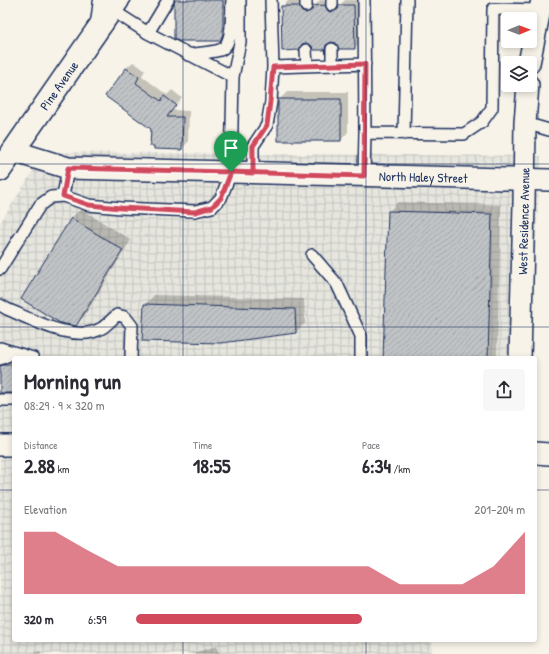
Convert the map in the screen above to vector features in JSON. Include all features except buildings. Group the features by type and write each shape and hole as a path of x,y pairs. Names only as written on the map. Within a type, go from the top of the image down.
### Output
{"main road":[{"name":"Pine Avenue","path":"0,170 109,8"}],"street":[{"path":"532,56 543,6"},
{"name":"West Residence Avenue","path":"520,356 525,123 527,92"},
{"name":"North Haley Street","path":"12,151 68,168 549,180"},
{"path":"0,445 12,445"},
{"path":"537,453 549,454"}],"lane":[{"path":"148,33 168,0"},
{"path":"188,55 221,50 227,44 230,31 232,0"},
{"path":"0,269 40,205 50,197 63,196 89,205 195,212 212,207 221,198 231,172 233,77 240,42 240,0"},
{"path":"253,173 253,146 267,125 270,102 273,67 271,0"},
{"path":"364,0 366,134 364,176"},
{"path":"404,134 406,0"},
{"path":"366,134 464,134 482,122 492,108 493,5 543,6"},
{"path":"109,8 148,33 233,77"},
{"path":"332,49 332,65"},
{"path":"306,50 307,66"},
{"path":"273,67 365,64"},
{"path":"525,123 549,130"},
{"path":"63,196 68,168"},
{"path":"312,255 337,284 361,336 361,356"},
{"path":"0,305 7,310 56,329 74,333 87,333 102,328 117,315 125,317 132,326 130,356"},
{"path":"0,348 25,356"},
{"path":"0,358 14,353"},
{"path":"0,400 12,400"}],"shaded area":[{"path":"45,152 541,156 529,356 12,356 12,642 432,642 432,654 0,654 0,223"}],"route":[{"path":"231,172 68,168 63,196 89,205 195,212 212,207 221,198 231,172 364,176 366,134 365,64 273,67 267,125 253,146 253,173 231,172"}]}
